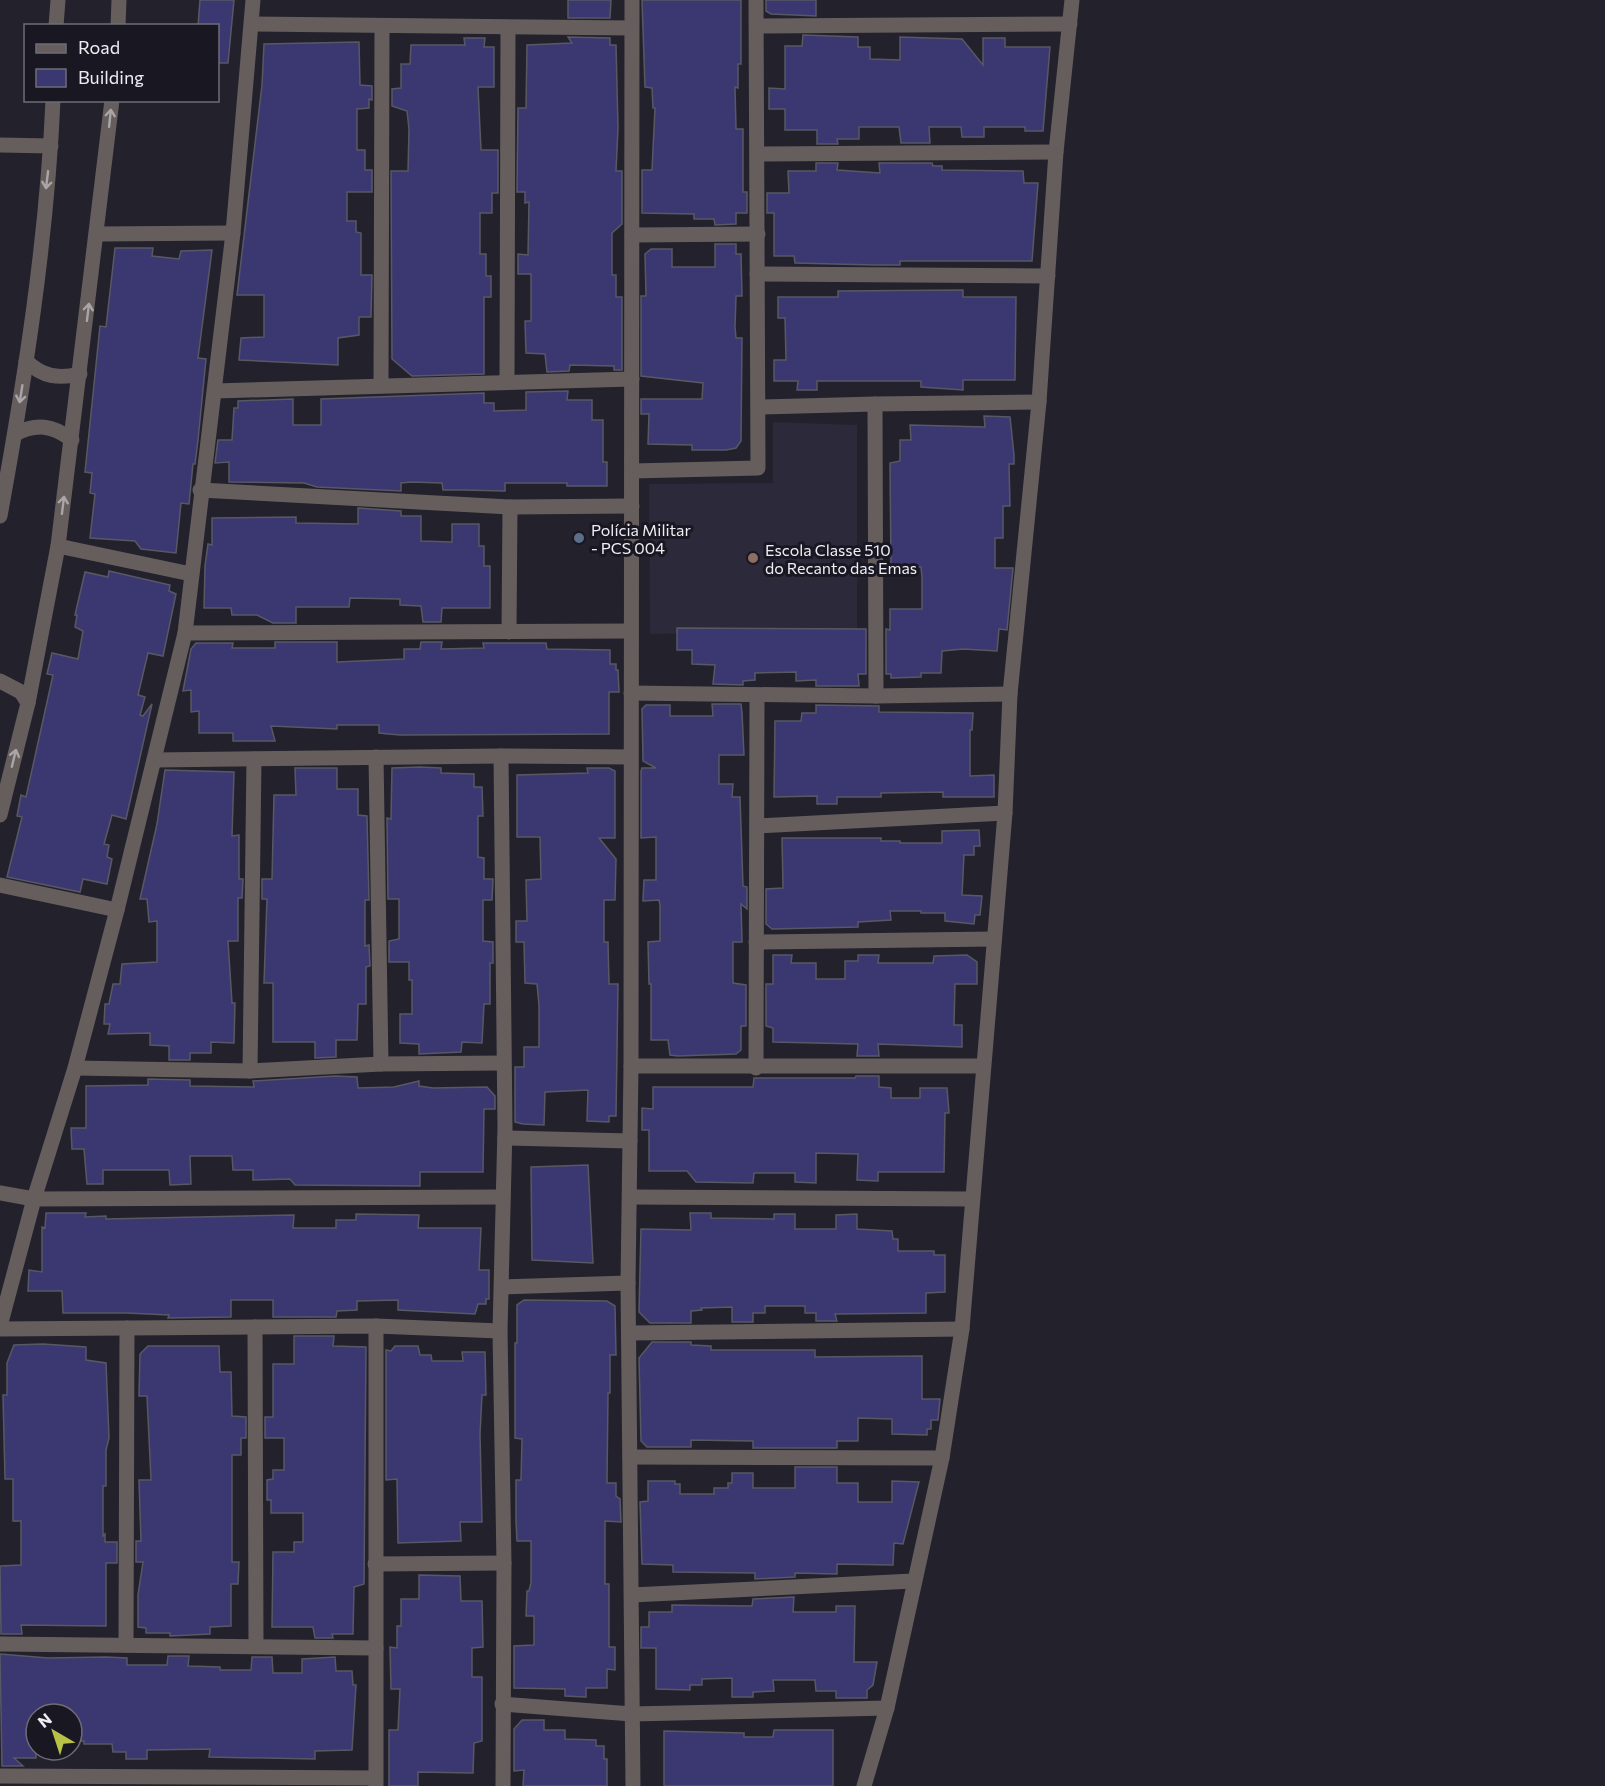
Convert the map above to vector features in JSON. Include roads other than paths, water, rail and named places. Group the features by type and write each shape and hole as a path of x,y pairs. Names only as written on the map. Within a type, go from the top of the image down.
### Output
{"street":[{"path":"56,24 57,0"},
{"path":"118,24 119,0"},
{"path":"253,0 253,24 233,233 184,633 117,910 75,1068 34,1199 0,1328 376,1326 500,1331"},
{"path":"632,0 632,757 628,1283 633,1786"},
{"path":"632,471 758,468 756,0"},
{"path":"864,1786 887,1708 913,1581 942,1458 962,1329 982,1066 1005,813 1010,694 1039,402 1056,152 1072,0"},
{"path":"253,24 631,28"},
{"path":"757,26 1070,24"},
{"path":"381,386 382,26"},
{"path":"507,382 508,28"},
{"path":"0,516 26,361 51,146 53,102"},
{"path":"0,815 28,703 58,546 112,102"},
{"path":"0,145 51,146"},
{"path":"758,154 1056,152"},
{"path":"97,234 233,233"},
{"path":"632,235 758,234"},
{"path":"757,274 1048,276"},
{"path":"26,361 35,369 51,376 66,378 80,374"},
{"path":"215,391 632,379"},
{"path":"758,407 1039,402"},
{"path":"875,404 876,696"},
{"path":"15,434 39,426 61,431 72,440"},
{"path":"200,490 510,507 632,506"},
{"path":"509,632 510,507"},
{"path":"58,546 191,574"},
{"path":"184,633 632,631"},
{"path":"0,681 21,692 28,703"},
{"path":"631,693 876,696 1010,694"},
{"path":"756,1068 757,695"},
{"path":"155,760 501,756 632,757"},
{"path":"501,756 505,1138 500,1331 504,1563 503,1786"},
{"path":"376,757 381,1064"},
{"path":"250,1071 254,759"},
{"path":"757,826 1005,813"},
{"path":"0,885 117,910"},
{"path":"756,942 994,939"},
{"path":"75,1068 250,1071 381,1064 503,1063"},
{"path":"631,1066 756,1068 982,1066"},
{"path":"505,1138 630,1142"},
{"path":"0,1192 34,1199 503,1197"},
{"path":"630,1197 971,1199"},
{"path":"502,1287 628,1283"},
{"path":"0,1776 60,1781 375,1782 376,1326"},
{"path":"255,1327 256,1646"},
{"path":"126,1645 127,1328"},
{"path":"630,1333 962,1329"},
{"path":"630,1457 942,1458"},
{"path":"375,1564 504,1563"},
{"path":"632,1595 913,1581"},
{"path":"0,1644 376,1648"},
{"path":"502,1704 632,1714 887,1708"}],"place":[{"name":"Polícia Militar - PCS 004","path":"579,538"},
{"name":"Escola Classe 510 do Recanto das Emas","path":"753,558"}]}
